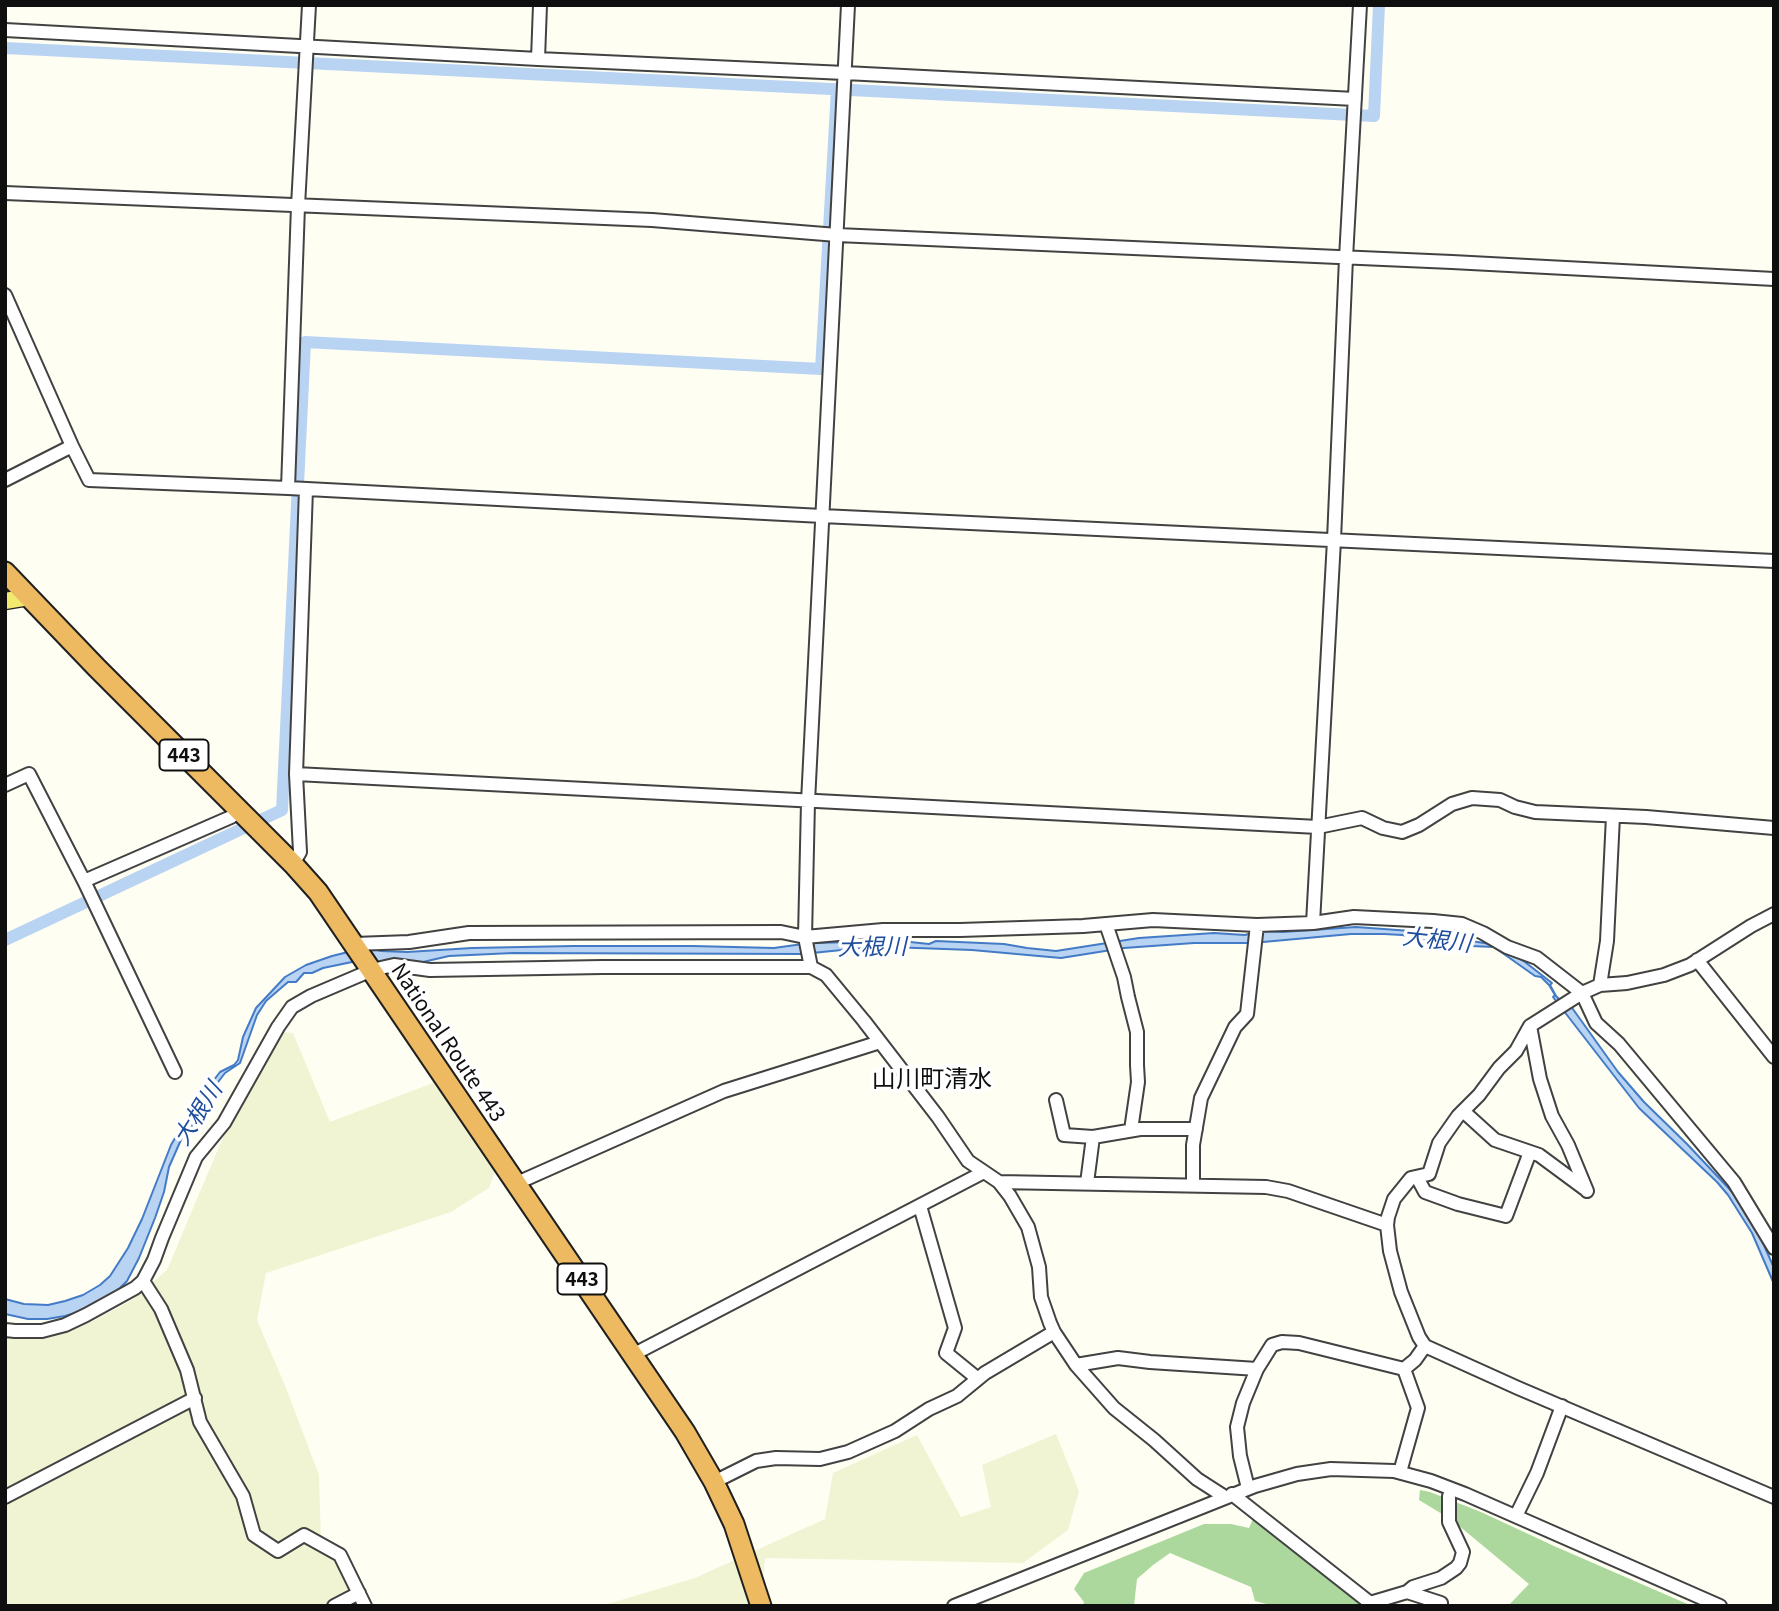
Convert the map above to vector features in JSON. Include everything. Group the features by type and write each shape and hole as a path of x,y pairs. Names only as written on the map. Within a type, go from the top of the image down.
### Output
{"highway":[{"name":"National Route 443","path":"5,572 318,891 685,1432 734,1524 761,1606"}],"main road":[{"path":"5,601 29,597"}],"street":[{"path":"293,864 300,852 296,774 298,206 309,5"},
{"path":"538,59 540,5"},
{"path":"811,966 805,937 808,802 848,5"},
{"path":"1313,923 1360,5"},
{"path":"5,30 1355,99"},
{"path":"5,193 652,220 837,235 1774,279"},
{"path":"5,295 89,480 1774,561"},
{"path":"5,480 72,446"},
{"path":"5,785 29,774 84,881 175,1072"},
{"path":"296,774 1318,827 1362,818 1383,828 1402,832 1419,825 1452,804 1472,798 1500,800 1535,812 1774,828"},
{"path":"84,881 231,817 240,810"},
{"path":"1600,985 1607,941 1614,816"},
{"path":"1774,914 1690,965 1664,975 1627,983 1600,985 1582,993 1530,1026 1516,1051 1499,1068 1439,1143 1429,1174 1411,1178 1394,1199 1387,1225 1390,1251 1401,1292 1425,1346 1774,1497"},
{"path":"355,944 409,942 469,933 781,932 805,937 883,930 974,929 1153,920 1257,927 1313,923 1354,916 1462,925 1537,958 1582,993 1596,1023 1619,1044 1734,1182 1774,1248"},
{"path":"1106,924 1124,977 1137,1032 1136,1065 1139,1082 1131,1130"},
{"path":"1193,1185 1193,1145 1201,1098 1235,1027 1247,1014 1257,927"},
{"path":"1697,960 1774,1057"},
{"path":"5,1330 42,1331 65,1325 144,1281 196,1157 225,1123 278,1027 292,1007 311,996 372,970 394,965 430,970 811,966 826,975 880,1042 939,1117 968,1161 999,1182 1010,1196 1028,1227 1039,1267 1041,1297 1054,1332 1076,1365 1114,1408 1198,1479 1228,1496 1372,1604 1407,1592 1456,1568 1462,1558 1462,1547 1450,1521 1449,1496"},
{"path":"1464,1111 1496,1140 1539,1155 1587,1191 1568,1145 1552,1116 1540,1079 1530,1026"},
{"path":"517,1182 724,1091 880,1042"},
{"path":"1056,1100 1064,1135 1093,1137 1140,1129 1196,1129"},
{"path":"1087,1183 1093,1137"},
{"path":"1417,1177 1425,1192 1458,1204 1506,1216 1530,1152"},
{"path":"640,1351 984,1172"},
{"path":"999,1182 1266,1187 1288,1191 1387,1225"},
{"path":"920,1206 955,1328 946,1353 978,1378"},
{"path":"144,1281 161,1309 187,1370 200,1422 243,1496 254,1535 278,1551 304,1535 340,1555 365,1606"},
{"path":"714,1482 756,1461 776,1458 820,1460 848,1452 895,1431 929,1409 957,1396 985,1373 1054,1332"},
{"path":"1248,1488 1240,1456 1237,1427 1243,1403 1257,1369 1272,1345 1282,1342 1299,1343 1404,1369"},
{"path":"1404,1369 1425,1346"},
{"path":"1076,1365 1118,1357 1150,1362 1257,1369"},
{"path":"1400,1472 1418,1408 1404,1369"},
{"path":"5,1497 195,1398"},
{"path":"1516,1516 1537,1473 1562,1406"},
{"path":"954,1606 1248,1488 1297,1474 1331,1469 1400,1472 1431,1480 1720,1606"},
{"path":"1407,1592 1442,1605 1438,1578"},
{"path":"334,1606 359,1593"}],"green space":[{"path":"268,1031 293,1033 330,1122 433,1083 498,1163 489,1188 451,1212 266,1273 257,1320 319,1475 321,1544 337,1562 357,1606 5,1606 5,1329 91,1322 132,1300 167,1270"},
{"path":"1056,1434 1079,1491 1068,1530 1023,1563 765,1558 761,1606 601,1606 695,1578 825,1519 833,1473 917,1435 961,1517 991,1507 982,1465"},
{"path":"1420,1490 1481,1512 1692,1606 1508,1606 1529,1584 1452,1520 1419,1500"},
{"path":"1253,1519 1369,1606 1274,1606 1255,1601 1251,1587 1170,1553 1137,1579 1134,1606 1083,1606 1084,1602 1074,1589 1084,1573 1204,1524 1231,1524 1249,1528"}],"water":[{"name":"大根川","path":"1356,927 1411,931 1496,945 1525,962 1552,983 1550,985 1556,996 1570,1005 1618,1072 1735,1195 1760,1236 1774,1268 1774,1284 1752,1233 1728,1195 1639,1108 1553,997 1555,995 1549,985 1541,977 1535,976 1494,947 1402,935 1351,934 1252,943 1194,943 1124,948 1061,958 972,950 889,947 802,954 513,953 449,956 423,962 352,962 304,973 296,982 288,982 266,1001 257,1015 240,1063 225,1073 199,1107 191,1129 184,1133 169,1167 155,1218 127,1281 102,1301 65,1316 28,1319 5,1314 5,1299 24,1304 48,1305 83,1295 110,1276 142,1219 171,1145 192,1109 220,1072 238,1060 243,1037 256,1008 285,977 306,965 332,956 372,949 407,952 573,946 774,948 810,943 901,941 929,944 936,941 1004,944 1056,951 1139,938 1214,933 1245,935 1258,931"}],"waterway":[{"path":"5,48 1374,116 1379,5"},
{"path":"5,940 282,810 305,342 821,369 837,89"}],"district":[{"name":"山川町清水","path":"932,1078"}]}
